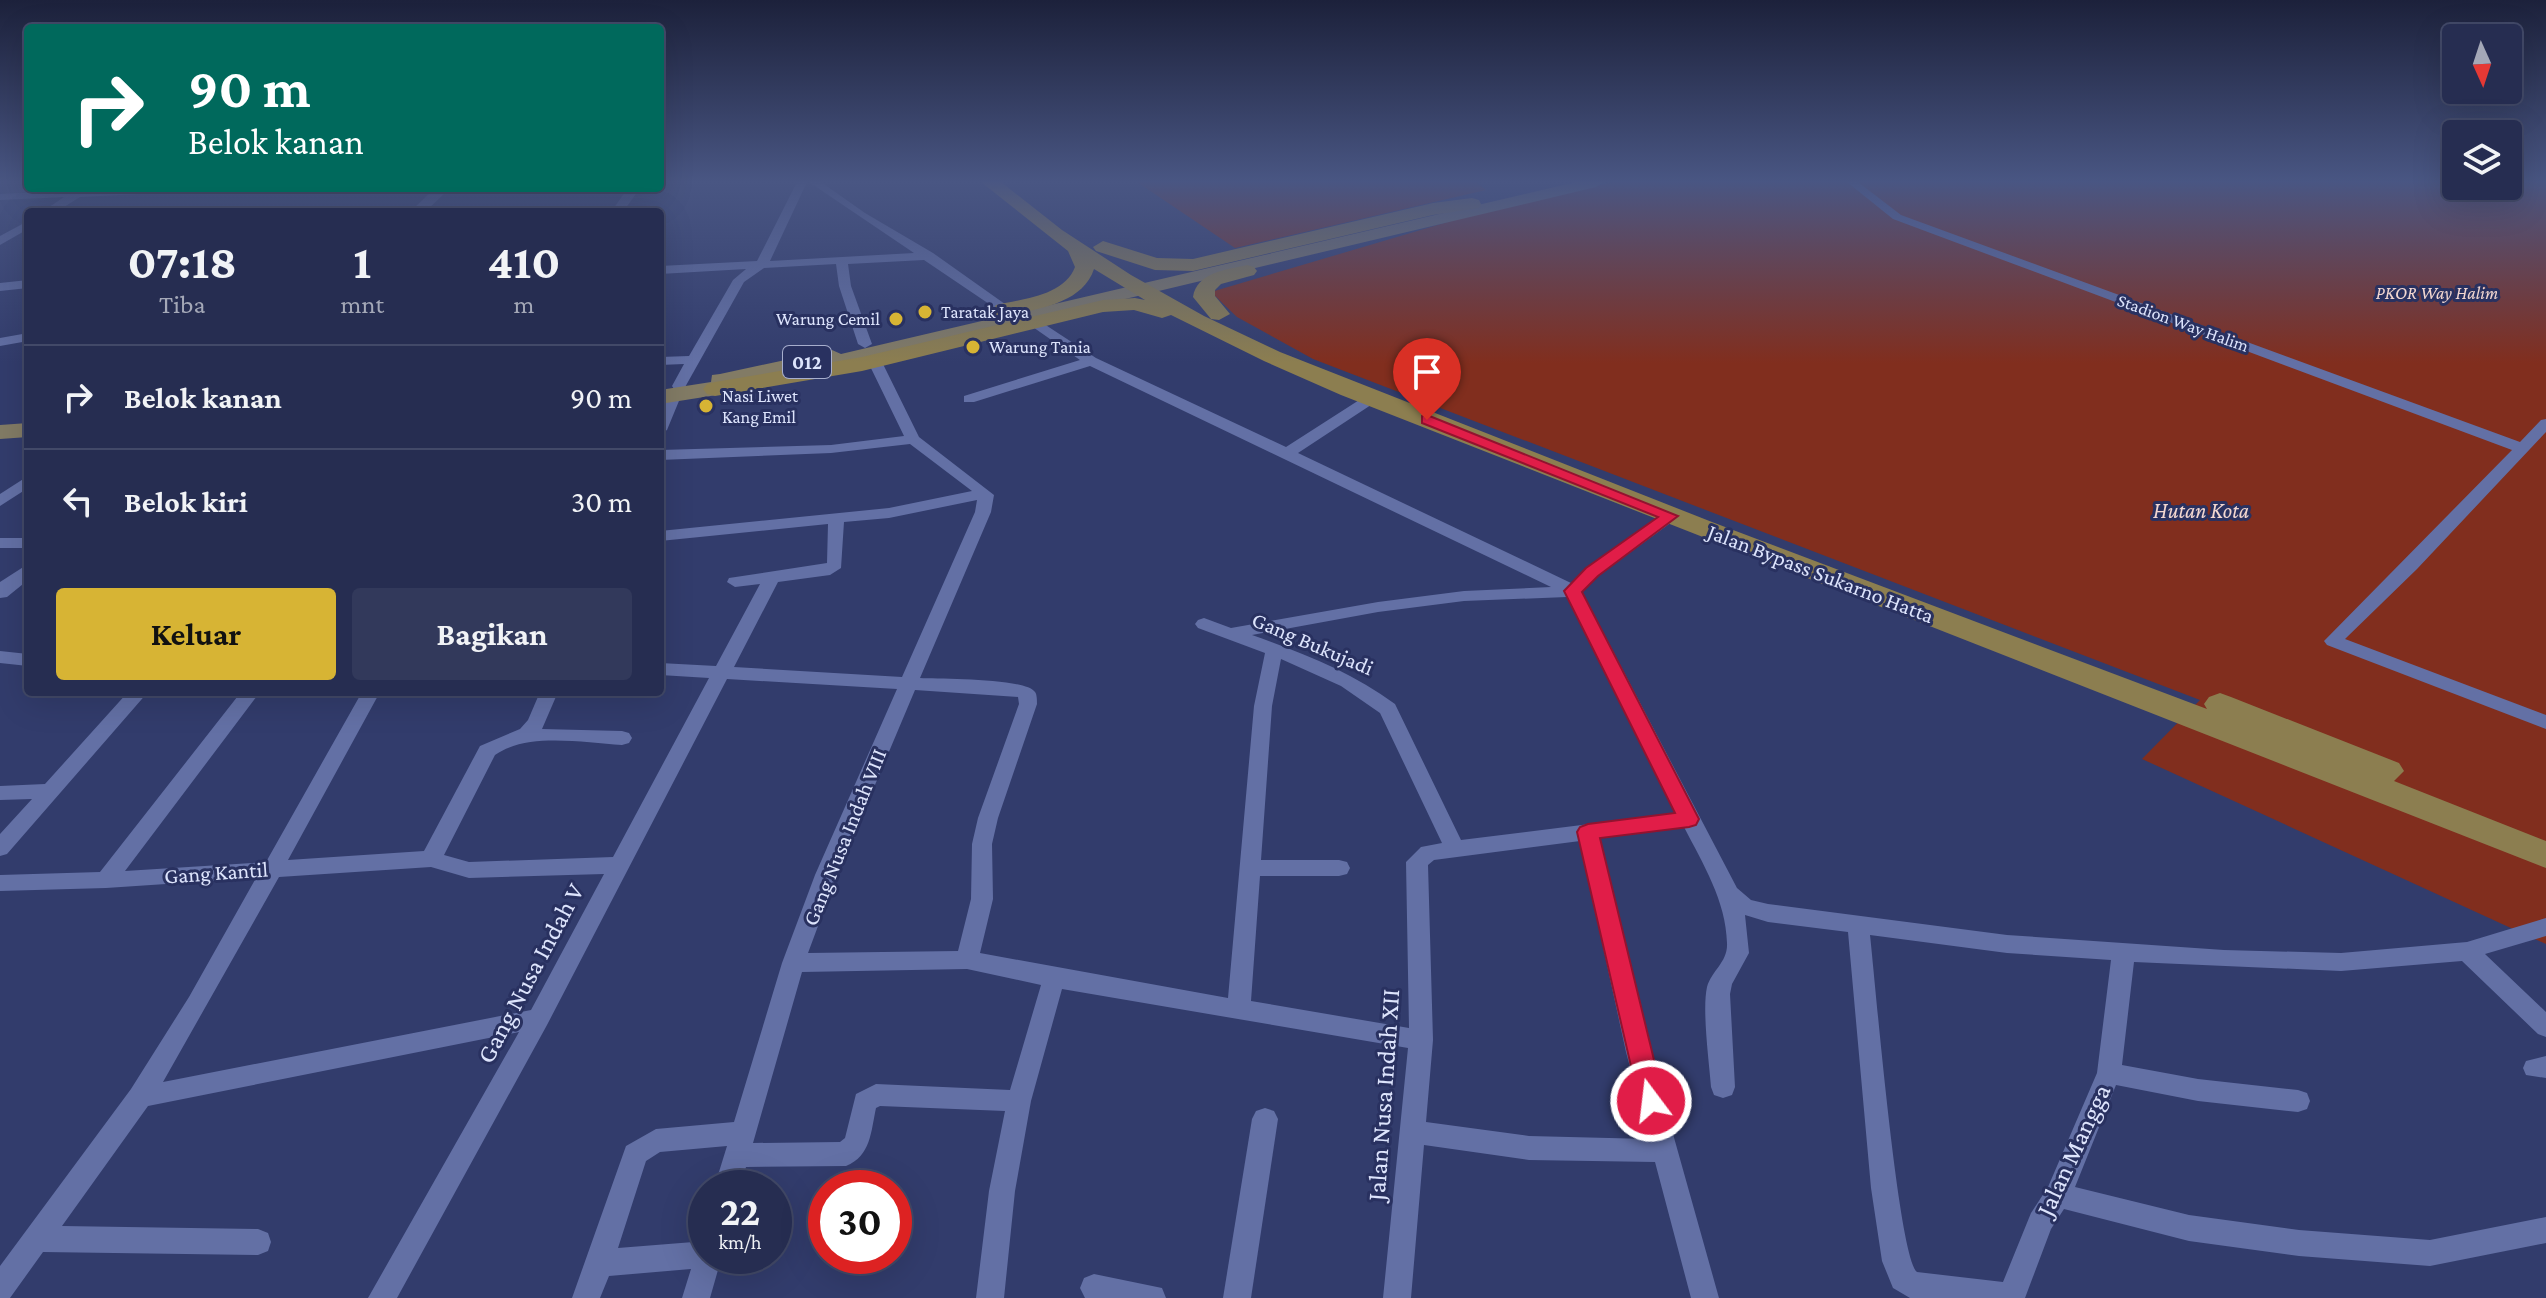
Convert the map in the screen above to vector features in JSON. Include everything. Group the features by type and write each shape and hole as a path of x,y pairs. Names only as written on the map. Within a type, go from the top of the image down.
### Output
{"highway":[{"name":"Jalan Bypass Sukarno Hatta","path":"1070,243 1136,288 1601,479 1670,516 2168,706 2546,855"},
{"name":"Jalan Bypass Sukarno Hatta","path":"1097,243 1171,289 1212,320 1372,398 2320,742 2546,838"},
{"path":"1103,247 1155,264 1193,265 1289,243"},
{"path":"1193,265 1177,274 1177,279 1191,284 1214,280 1361,243"},
{"path":"870,353 1006,309 1035,312 1081,281 1085,267 1075,246"},
{"path":"1212,320 1203,294 1214,280"},
{"path":"681,390 759,384 1035,312 1135,304 1212,320"}],"main road":[{"name":"012","path":"681,390 956,331 1330,243"},
{"path":"0,432 24,430"},
{"path":"0,441 24,439"}],"street":[{"path":"664,422 694,360 739,280 759,267 771,243"},
{"path":"907,243 1006,309"},
{"name":"Stadion Way Halim","path":"1968,243 2526,444"},
{"name":"Stadion Way Halim","path":"1986,243 2526,444"},
{"path":"664,270 929,256"},
{"path":"842,262 845,286 870,353 913,439 986,495"},
{"path":"0,287 24,284"},
{"path":"1035,312 1091,361 1573,591 1729,894 1739,949 1735,961 1719,979 1723,1087"},
{"path":"0,342 24,338"},
{"path":"664,361 694,360"},
{"path":"969,399 1091,361"},
{"path":"1287,453 1372,398"},
{"path":"2546,423 2333,641 2546,722"},
{"path":"1262,441 1310,436"},
{"path":"664,455 831,449 913,439"},
{"path":"0,501 24,484"},
{"path":"664,536 889,513 960,497 986,495"},
{"name":"Gang Nusa Indah VIII","path":"732,1170 793,963 826,875 983,512 986,495"},
{"path":"1228,634 1378,607 1464,596 1573,591 1592,572 1670,516"},
{"path":"735,582 826,571 833,567 836,518"},
{"path":"0,543 24,543"},
{"path":"0,592 24,573"},
{"name":"Gang Nusa Indah V","path":"382,1298 539,1018 771,579"},
{"name":"Gang Bukujadi","path":"1204,624 1347,681 1371,694 1388,709 1455,849"},
{"path":"1239,1007 1263,706 1274,651"},
{"path":"0,657 24,660"},
{"path":"664,669 1017,690 1027,694 1028,704 988,818 982,844 982,899 967,960"},
{"path":"0,848 135,696"},
{"path":"106,880 248,696"},
{"path":"0,1289 140,1097 197,1004 369,696"},
{"path":"528,735 536,725 547,696"},
{"path":"431,859 487,751 497,744 528,735 622,738"},
{"path":"0,793 51,791"},
{"path":"1455,849 1689,819"},
{"path":"1588,832 1638,1052 1705,1298"},
{"name":"Jalan Nusa Indah XII","path":"1397,1298 1421,1040 1417,862 1428,853 1455,849"},
{"name":"Gang Kantil","path":"0,883 106,880 431,859 469,870 619,865"},
{"path":"1251,868 1339,868"},
{"path":"1729,894 1744,906 1768,913 1858,925 2007,944 2224,959 2341,962 2467,951 2546,927"},
{"path":"1858,925 1884,1188 1896,1261 1903,1278 1912,1285 2011,1298"},
{"name":"Jalan Mangga","path":"2011,1298 2040,1222 2058,1195 2109,1073 2124,951"},
{"path":"2467,951 2546,1027"},
{"path":"793,963 967,960 1054,978 1421,1040"},
{"path":"990,1298 1002,1191 1019,1101 1054,978"},
{"path":"140,1097 539,1018"},
{"path":"2109,1073 2198,1090 2298,1101"},
{"path":"586,1298 635,1154 656,1141 740,1144 846,1154 856,1144 865,1102 876,1095 1019,1101"},
{"path":"1237,1298 1265,1119"},
{"path":"1413,1132 1552,1149 1665,1151"},
{"path":"2058,1195 2189,1228 2299,1243 2430,1253 2546,1230"},
{"path":"37,1239 258,1242"},
{"path":"600,1263 688,1256"},
{"path":"696,1298 702,1274"},
{"path":"1094,1288 1152,1298"}],"green space":[{"path":"1227,243 1258,243 1235,248"},
{"name":"Hutan Kota","path":"1378,243 2546,243 2546,944 2142,759 2200,700 1313,359 1237,317 1211,292"}],"place":[{"name":"Taratak Jaya","path":"925,312"},
{"name":"Warung Cemil","path":"896,319"},
{"name":"Warung Tania","path":"973,347"},
{"name":"Nasi Liwet Kang Emil","path":"706,406"}],"route":[{"path":"1427,420 1670,516 1592,572 1573,591 1689,819 1588,832 1651,1101"}],"park label":[{"name":"PKOR Way Halim","path":"2437,293"}]}
